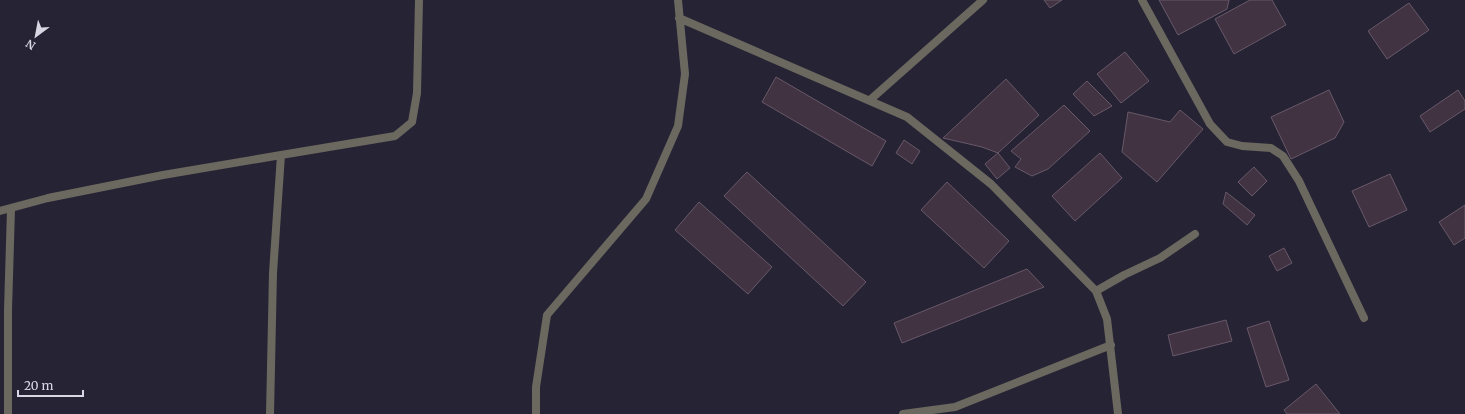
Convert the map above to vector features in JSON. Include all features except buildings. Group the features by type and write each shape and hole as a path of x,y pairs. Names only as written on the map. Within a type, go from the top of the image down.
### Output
{"street":[{"path":"0,211 48,198 163,176 395,136 412,122 417,93 420,0"},
{"path":"870,100 983,0"},
{"path":"1142,0 1210,124 1227,142 1242,146 1271,148 1283,156 1300,181 1364,318"},
{"path":"536,414 536,387 548,315 646,199 678,126 685,74 679,18 679,1"},
{"path":"679,18 907,117 991,184 1096,291 1107,319 1118,414"},
{"path":"270,414 273,273 281,155"},
{"path":"8,414 8,310 11,209"},
{"path":"1096,291 1124,275 1160,258 1194,234"},
{"path":"903,414 954,407 1111,345"}]}
